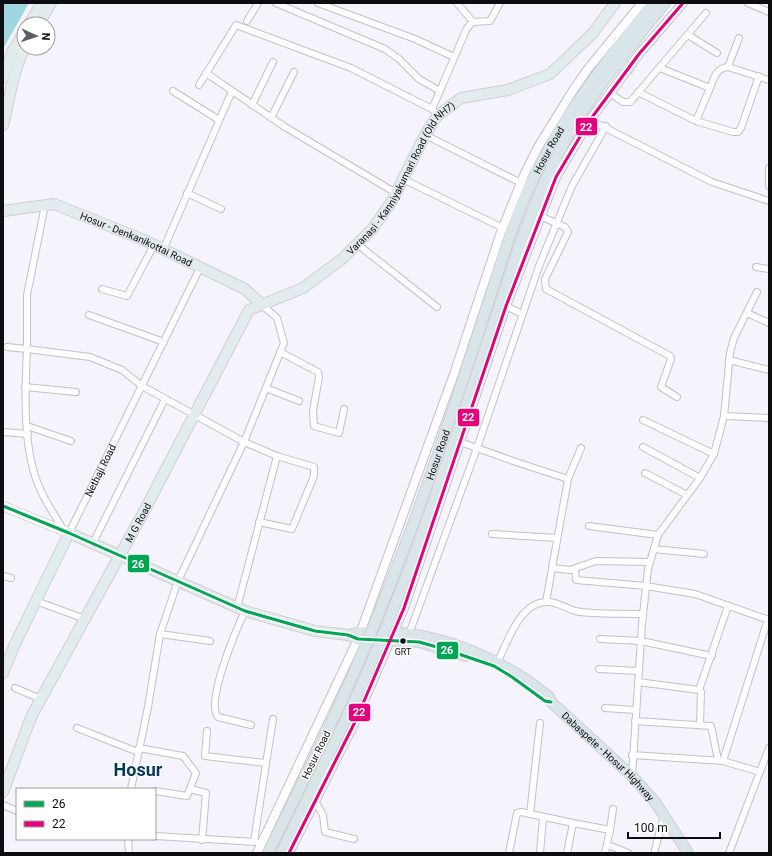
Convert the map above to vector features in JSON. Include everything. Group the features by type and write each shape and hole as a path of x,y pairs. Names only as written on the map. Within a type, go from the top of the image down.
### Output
{"highway":[{"name":"Hosur Road","path":"281,853 368,674 418,542 530,215 558,154 609,73 665,3"},
{"name":"Hosur Road","path":"268,853 364,654 452,417 493,288 521,206 533,179 556,135 647,4"},
{"path":"618,62 628,69"},
{"name":"Dabaspete - Hosur Highway","path":"355,635 393,636 409,634 455,645 497,663 518,675 539,689 551,702 632,776 654,802 688,853"},
{"name":"Dabaspete - Hosur Highway","path":"393,636 419,642 488,664 512,677 545,701 551,702"}],"main road":[{"path":"34,16 42,3"},
{"path":"44,16 51,3"},
{"name":"Varanasi - Kanniyakumari Road (Old NH7)","path":"261,304 303,288 342,259 372,228 396,193 435,112 461,98 508,90 550,74 593,32 615,3"},
{"path":"3,78 12,52 16,45"},
{"path":"3,125 10,85 21,56"},
{"name":"Hosur - Denkanikottai Road","path":"3,211 54,204 158,247 245,289 261,304"},
{"name":"M G Road","path":"3,792 32,715 119,556 249,310 261,304"},
{"path":"3,506 93,543 119,556 241,609 315,631 355,635"},
{"name":"Nethaji Road","path":"3,673 67,532"}],"street":[{"path":"248,21 258,3"},
{"path":"276,3 385,49 399,59 419,79 440,91"},
{"path":"318,3 394,30 454,57"},
{"path":"457,3 473,22"},
{"path":"199,85 236,25 351,68 435,112 440,91 467,28 473,22 490,21 500,3"},
{"path":"289,853 358,715 393,636 506,306 556,177 590,120 628,69 683,3"},
{"path":"748,3 769,12"},
{"path":"258,842 355,635 454,374 503,228 521,182 538,146 587,70 647,4"},
{"path":"610,93 627,103 630,102 706,13"},
{"path":"688,35 717,53"},
{"path":"728,67 739,38"},
{"path":"252,105 273,62"},
{"path":"696,121 718,70 722,67 728,67 769,80"},
{"path":"660,68 710,88"},
{"path":"271,118 294,72"},
{"path":"206,73 271,118 396,193"},
{"path":"638,92 696,121 733,132 738,132 741,128 758,76"},
{"path":"173,91 219,120"},
{"path":"102,289 128,296 158,247 187,193 232,91"},
{"path":"590,120 606,126 712,182 769,201"},
{"path":"409,634 477,448 522,314 556,223 572,186 606,126"},
{"path":"425,135 521,182"},
{"path":"769,168 769,186"},
{"path":"403,179 503,228"},
{"path":"187,193 221,209"},
{"path":"46,205 27,295 25,387 28,434 30,455 40,490 67,532"},
{"path":"540,216 565,227 568,232 545,279 546,289 670,356 671,359 661,387 677,397"},
{"path":"357,244 437,307"},
{"path":"756,267 769,269"},
{"name":"Nethaji Road","path":"67,532 142,386 200,268"},
{"path":"632,776 638,671 646,586 650,562 658,535 700,478 714,454 724,416 729,360 734,338 756,292"},
{"path":"132,788 160,634 178,581 244,442 284,342 277,318 261,304"},
{"path":"506,306 522,314"},
{"path":"747,313 769,323"},
{"path":"89,315 164,342"},
{"path":"7,347 90,357 122,370 142,386 244,442 277,456 314,467 314,476 292,529 259,522"},
{"path":"280,352 318,372 319,377 313,411 314,426 339,434 344,409"},
{"path":"729,360 769,370"},
{"path":"25,387 76,392"},
{"path":"266,388 299,401"},
{"path":"93,543 165,399"},
{"path":"724,416 769,418"},
{"path":"643,420 714,454"},
{"path":"28,426 71,441"},
{"path":"3,432 28,434"},
{"path":"460,442 568,479"},
{"path":"643,447 700,478"},
{"path":"546,602 568,479 581,448"},
{"path":"251,725 218,716 214,711 218,682 241,609 259,522 277,456"},
{"path":"645,473 687,495"},
{"path":"589,526 658,535"},
{"path":"492,534 557,538"},
{"path":"654,549 704,554"},
{"path":"552,568 566,571 596,561 650,562"},
{"path":"575,568 576,580 646,586 695,594 768,619 720,760"},
{"path":"3,576 11,578"},
{"path":"36,601 85,619"},
{"path":"497,663 526,609 533,604 546,602 555,603 576,611 643,614"},
{"path":"700,726 701,692 699,690 728,606"},
{"path":"160,634 210,641"},
{"path":"600,639 641,641 712,656"},
{"path":"598,669 638,671"},
{"path":"638,682 699,690"},
{"path":"15,688 41,699"},
{"path":"605,708 636,710"},
{"path":"257,853 265,763 273,719"},
{"path":"635,721 711,726 720,760"},
{"path":"530,814 540,724"},
{"path":"77,728 139,750 183,756 196,773 187,796 156,791"},
{"path":"207,731 205,756 265,763"},
{"path":"729,853 769,748"},
{"path":"632,755 720,760 760,772"},
{"path":"190,789 206,793 202,840"},
{"path":"316,801 323,815 325,832 354,839"},
{"path":"3,805 16,811"},
{"path":"605,853 608,844 613,809"},
{"path":"509,853 515,817 517,813 521,812 610,830"},
{"path":"654,853 664,816"},
{"path":"540,853 543,817"},
{"path":"567,853 573,823"},
{"path":"156,836 202,840 258,842"},
{"path":"128,840 129,853"},
{"path":"608,844 628,853"}],"water":[{"path":"3,3 29,3 22,16 16,16 16,26 3,49"}],"transit line":[{"name":"22","path":"289,853 355,722 404,608 506,306 556,177 590,120 639,54 683,3"},
{"name":"26","path":"3,506 69,533 245,611 315,631 348,635 358,639 419,642 444,649 494,666 545,701 551,702"}],"place":[{"name":"GRT","path":"403,641"}],"district":[{"name":"Hosur","path":"138,769"}]}
